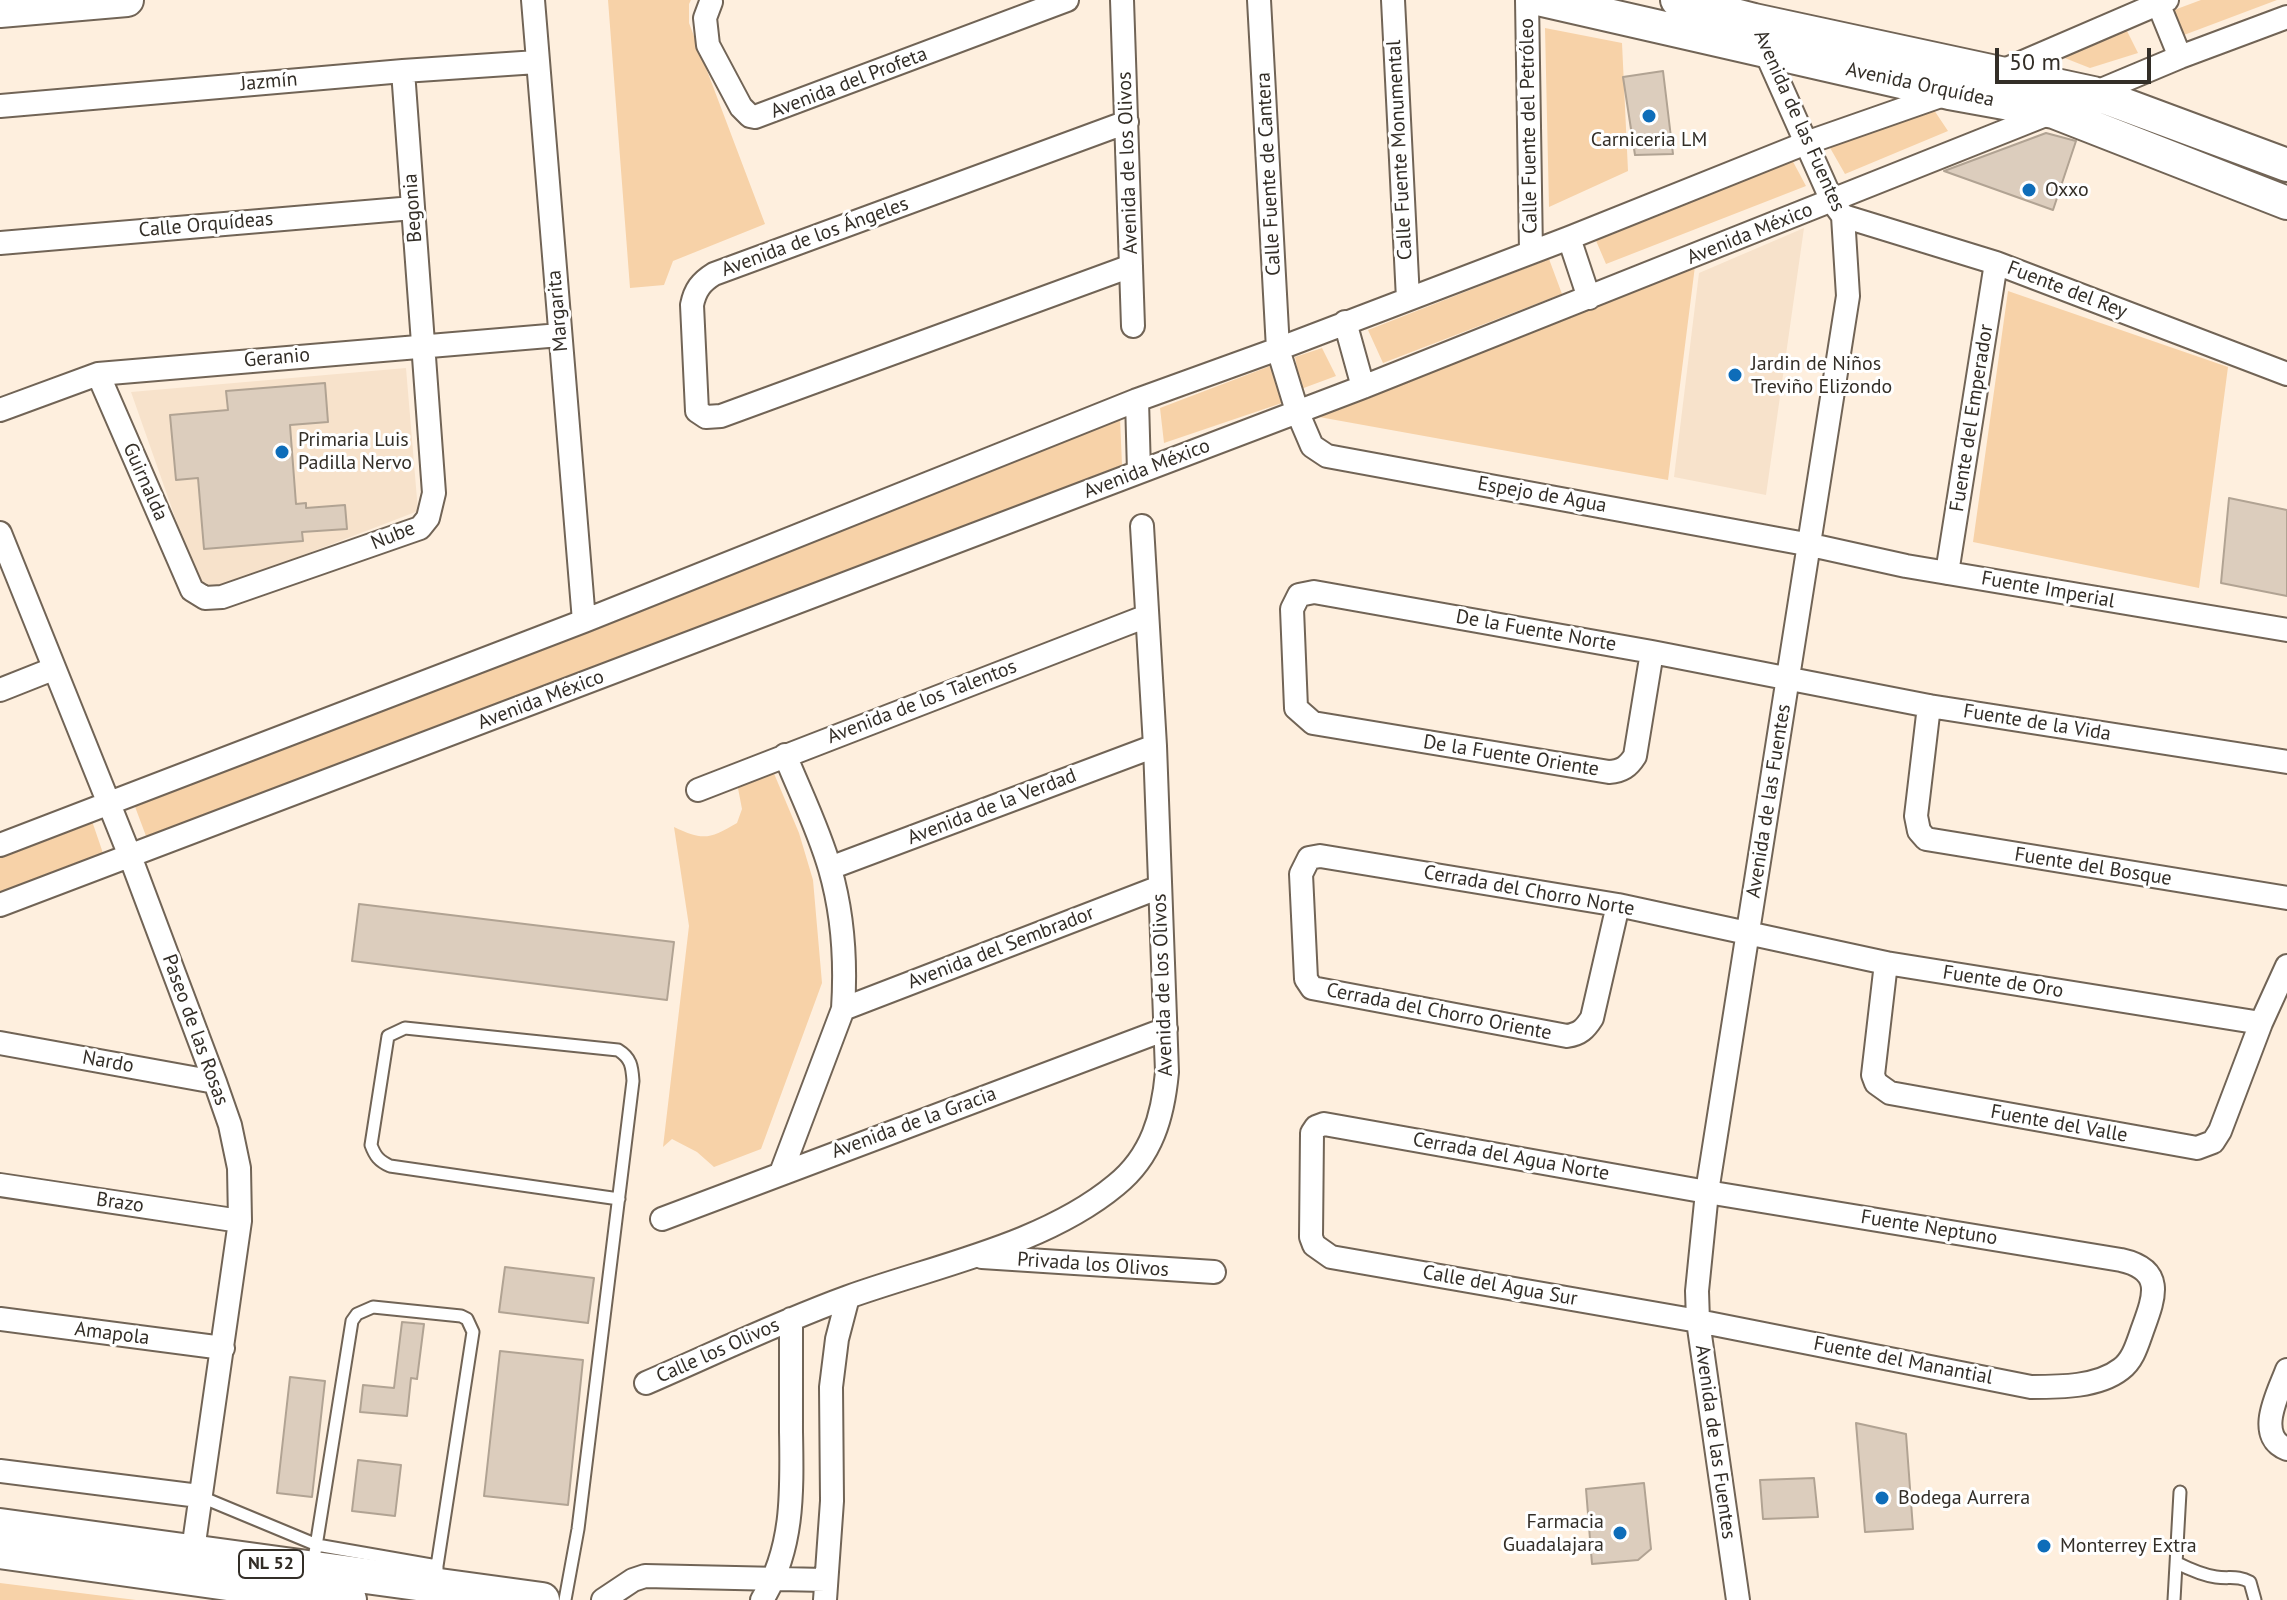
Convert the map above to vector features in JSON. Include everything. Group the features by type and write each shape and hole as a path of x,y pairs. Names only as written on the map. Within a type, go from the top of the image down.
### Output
{"main road":[{"name":"NL 52","path":"0,1526 190,1566 315,1557 436,1575 542,1600"},
{"path":"0,1551 190,1566 349,1600"}],"street":[{"path":"0,11 46,3 127,0"},
{"name":"Margarita","path":"533,0 584,621"},
{"name":"Avenida del Profeta","path":"711,2 705,18 708,45 741,107 755,117 1067,0"},
{"name":"Avenida de los Olivos","path":"1122,0 1133,326"},
{"name":"Calle Fuente de Cantera","path":"1259,0 1278,349 1297,411"},
{"name":"Calle Fuente Monumental","path":"1393,0 1408,299"},
{"name":"Calle Fuente del Petróleo","path":"1527,0 1531,252"},
{"name":"Avenida Orquídea","path":"1542,0 1949,93 2054,112 2287,203"},
{"path":"0,845 584,621 1137,400 1569,238 1806,143 1949,93 2158,1 2180,57"},
{"name":"Avenida Orquídea","path":"1692,2 1754,20 2093,93 2287,165"},
{"name":"Avenida México","path":"0,905 1363,387 1589,298 1838,209 2093,93 2287,17"},
{"name":"Avenida de las Fuentes","path":"1738,1600 1698,1321 1697,1291 1707,1192 1848,296 1838,209 1764,52 1754,20"},
{"name":"Jazmín","path":"0,106 537,62"},
{"name":"Begonia","path":"403,71 422,345"},
{"name":"Avenida de los Ángeles","path":"1127,122 728,268 703,280 692,305 697,411 706,417 721,416 1131,266"},
{"name":"Calle Orquídeas","path":"0,243 413,208"},
{"name":"Fuente del Rey","path":"1838,209 1996,263 2287,374"},
{"path":"1569,238 1589,298"},
{"name":"Fuente del Emperador","path":"1947,573 1996,263"},
{"path":"1345,322 1363,387"},
{"name":"Geranio","path":"0,410 98,374 560,335"},
{"name":"Nube","path":"192,590 205,598 222,597 420,528 428,518 434,493 422,345"},
{"name":"Guirnalda","path":"98,374 192,590"},
{"path":"1137,400 1139,472"},
{"name":"Espejo de Agua","path":"1297,411 1312,446 1327,456 1811,545"},
{"name":"Avenida de los Olivos","path":"791,1319 1020,1240 1075,1212 1117,1185 1145,1152 1163,1109 1167,1072 1155,746 1142,526"},
{"name":"Paseo de las Rosas","path":"1,541 130,856 215,1082 230,1125 239,1168 240,1221 190,1566"},
{"name":"Fuente Imperial","path":"1811,545 1947,573 2287,630"},
{"name":"De la Fuente Norte","path":"1324,726 1304,718 1296,708 1292,609 1299,595 1314,592 1787,679"},
{"name":"Avenida de los Talentos","path":"698,790 1147,616"},
{"name":"De la Fuente Oriente","path":"1324,726 1609,772 1620,771 1635,756 1652,652"},
{"path":"0,690 53,669"},
{"name":"Fuente de la Vida","path":"1787,679 1929,706 2287,762"},
{"name":"Fuente del Bosque","path":"1929,706 1916,816 1919,831 1926,839 2287,898"},
{"name":"Avenida de la Verdad","path":"830,868 1155,746"},
{"path":"781,1173 843,1009 844,956 830,868 785,755"},
{"name":"Cerrada del Chorro Norte","path":"1308,984 1301,874 1309,858 1320,856 1618,905 1748,931"},
{"name":"Avenida del Sembrador","path":"843,1009 1160,887"},
{"name":"Cerrada del Chorro Oriente","path":"1308,984 1312,988 1567,1036 1577,1034 1586,1028 1592,1018 1618,905"},
{"name":"Fuente de Oro","path":"1748,931 1886,963 2261,1023"},
{"name":"Fuente del Valle","path":"1886,963 1873,1075 1882,1089 1890,1093 2190,1148 2205,1147 2213,1142 2220,1131 2261,1023"},
{"path":"2261,1023 2286,969"},
{"name":"Avenida de la Gracia","path":"662,1219 1166,1029"},
{"name":"Nardo","path":"0,1043 215,1082"},
{"name":"Cerrada del Agua Norte","path":"1311,1237 1312,1133 1324,1124 1707,1192"},
{"name":"Brazo","path":"0,1185 240,1221"},
{"name":"Fuente Neptuno","path":"1707,1192 2121,1260 2141,1267 2154,1285 2154,1298 2129,1361 2107,1376"},
{"name":"Calle del Agua Sur","path":"1311,1237 1321,1253 1331,1257 1698,1321"},
{"name":"Privada los Olivos","path":"973,1257 1214,1272"},
{"path":"603,1600 633,1580 645,1576 775,1578 825,1590 832,1501 831,1387 837,1339 848,1297"},
{"name":"Amapola","path":"0,1319 223,1348"},
{"path":"762,1600 775,1578 783,1551 792,1497 791,1319"},
{"name":"Calle los Olivos","path":"646,1383 791,1319"},
{"name":"Fuente del Manantial","path":"1698,1321 2031,1387 2081,1383 2107,1376"},
{"path":"2287,1370 2271,1411 2270,1425 2273,1438 2280,1447 2287,1449"},
{"path":"0,1471 199,1496"}],"lane":[{"path":"565,1600 578,1529 619,1199 633,1081 632,1066 626,1055 618,1050 405,1028 388,1036 371,1145 381,1162 390,1166 619,1199"},
{"path":"199,1496 315,1557 352,1321 357,1314 373,1307 461,1316 467,1319 473,1332 436,1575"},
{"path":"2174,1600 2180,1492"},
{"path":"2177,1563 2199,1573 2240,1577 2250,1582 2255,1600"}],"shaded area":[{"path":"608,0 691,0 689,23 765,224 673,261 664,285 630,288"},
{"path":"2201,0 2277,0 2176,38 2166,13"},
{"path":"1545,28 1622,43 1628,171 1549,207"},
{"path":"2127,31 2138,53 2090,68 2057,55"},
{"path":"1930,104 1948,131 1845,174 1829,146"},
{"path":"1790,156 1806,186 1606,264 1594,236"},
{"name":"Jardin de Niños Treviño Elizondo","path":"1804,228 1766,495 1674,477 1699,273"},
{"path":"1549,259 1562,294 1383,363 1368,330"},
{"path":"1695,266 1668,480 1319,417"},
{"path":"2008,291 2228,367 2199,588 1973,542"},
{"path":"1322,348 1336,376 1301,389 1295,357"},
{"path":"1278,363 1282,403 1164,443 1160,408"},
{"name":"Primaria Luis Padilla Nervo","path":"406,368 418,511 202,594 131,392"},
{"path":"1120,418 1122,465 149,844 134,804"},
{"path":"770,764 799,833 813,880 822,983 761,1149 714,1167 697,1152 672,1139 663,1147 689,926 674,827 692,835 706,836 737,823 742,809 737,783"},
{"path":"92,821 105,859 0,899 0,857"},
{"path":"0,1583 136,1600 0,1600"}],"building":[{"name":"Carniceria LM","path":"1663,71 1673,154 1635,155 1623,77"},
{"name":"Oxxo","path":"2046,133 2076,141 2053,210 1944,171"},
{"path":"325,383 328,422 290,425 296,504 306,503 306,508 345,505 347,529 302,532 303,541 204,549 198,478 176,480 170,415 228,410 226,391"},
{"path":"2229,498 2287,510 2287,596 2221,583"},
{"path":"359,904 674,942 667,1000 352,961"},
{"path":"505,1267 594,1278 588,1323 499,1312"},
{"path":"402,1322 424,1324 417,1379 411,1378 407,1416 360,1412 363,1385 394,1388"},
{"path":"500,1351 583,1360 568,1505 484,1496"},
{"path":"290,1377 325,1381 312,1497 277,1493"},
{"path":"1856,1423 1906,1434 1913,1529 1865,1532"},
{"path":"358,1460 401,1465 395,1516 352,1511"},
{"path":"1814,1478 1818,1517 1763,1519 1760,1480"},
{"path":"1644,1483 1651,1549 1638,1560 1592,1564 1586,1489"}],"place":[{"name":"Carniceria LM","path":"1649,116"},
{"name":"Oxxo","path":"2029,190"},
{"name":"Jardin de Niños Treviño Elizondo","path":"1735,375"},
{"name":"Primaria Luis Padilla Nervo","path":"282,452"},
{"name":"Bodega Aurrera","path":"1882,1498"},
{"name":"Farmacia Guadalajara","path":"1620,1533"},
{"name":"Monterrey Extra","path":"2044,1546"}]}
